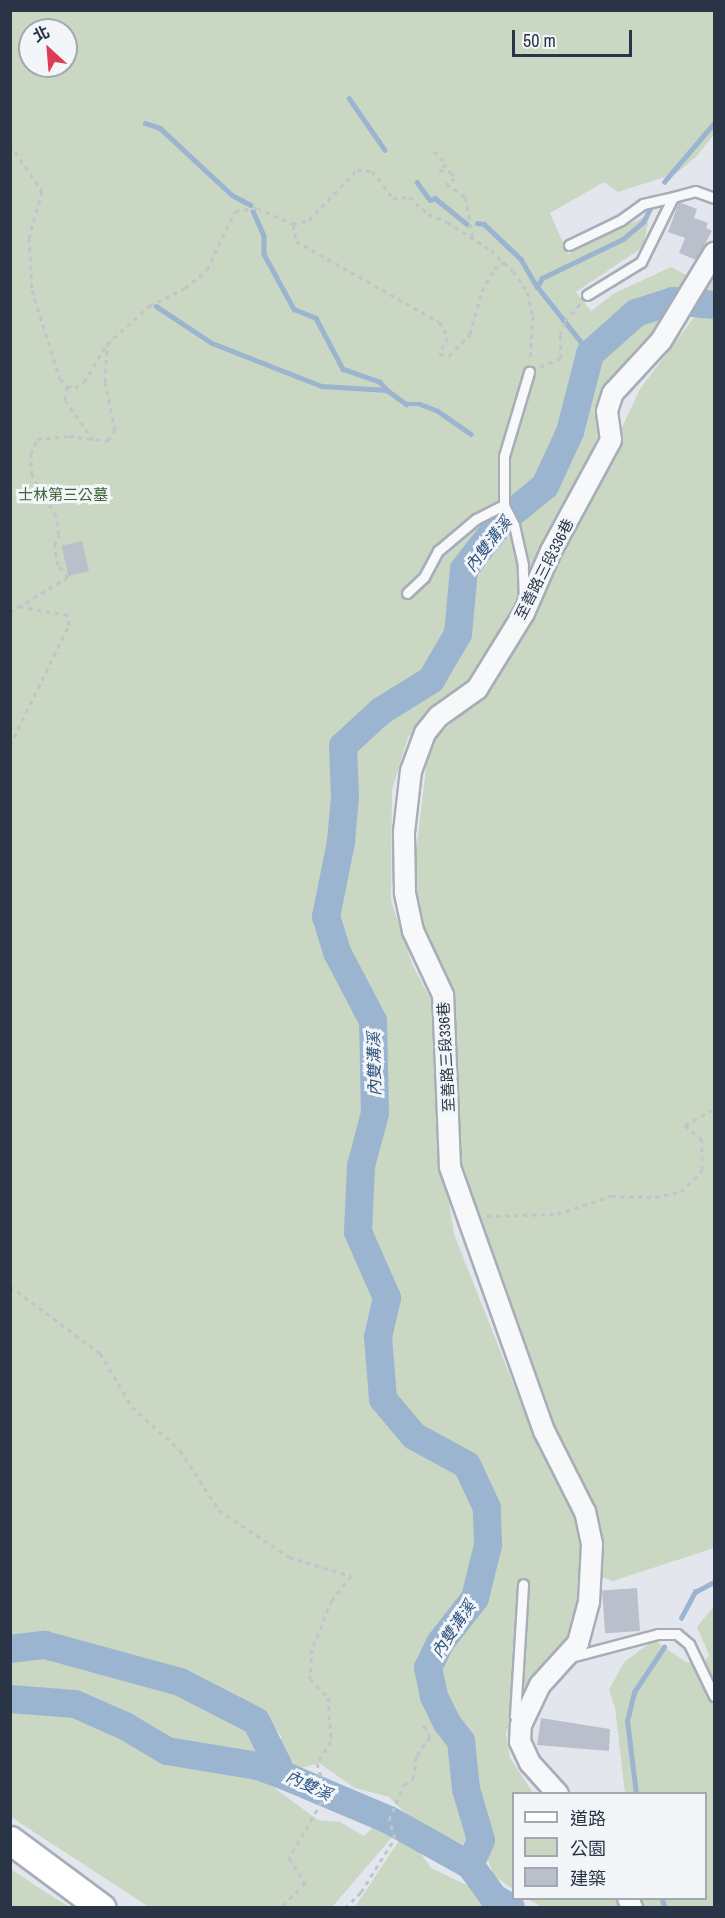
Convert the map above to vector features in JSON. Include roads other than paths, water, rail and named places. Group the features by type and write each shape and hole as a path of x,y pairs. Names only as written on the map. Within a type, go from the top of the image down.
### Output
{"street":[{"name":"至善路三段336巷","path":"521,1725 540,1685 578,1643 589,1602 592,1544 585,1512 544,1431 450,1167 443,995 413,931 405,892 404,832 411,771 425,733 439,716 477,689 524,613 551,551 611,440 608,411 613,393 678,318 714,253"},
{"path":"521,1725 520,1742 530,1763 556,1792"},
{"path":"10,1840 102,1908"}],"lane":[{"path":"569,245 621,220 643,204 694,191 714,198"},
{"path":"587,295 641,262 673,197"},
{"path":"524,613 523,565 514,525 504,505 504,456 529,372"},
{"path":"407,593 424,578 438,551 476,519 504,505"},
{"path":"521,1725 514,1716 523,1584"},
{"path":"563,1660 657,1634 677,1634 689,1644 714,1696"}],"waterway":[{"path":"349,98 385,150"},
{"path":"145,123 160,128 232,195 251,205"},
{"path":"664,182 714,123"},
{"path":"417,182 430,200 435,198 467,224"},
{"path":"590,354 537,287 542,278 623,239 643,222 650,209"},
{"path":"253,211 264,236 264,254 294,309 316,318 343,369 380,382 387,390"},
{"path":"477,223 484,224 521,259 537,287"},
{"name":"內雙溝溪","path":"470,1865 481,1840 466,1789 461,1741 447,1723 434,1696 428,1668 440,1643 475,1598 488,1545 487,1508 467,1465 414,1436 383,1399 378,1337 387,1298 358,1232 361,1166 375,1113 373,1021 337,952 326,917 341,842 345,796 343,746 381,711 431,680 458,634 464,569 501,522 545,486 570,432 590,354 636,313 673,301 714,305"},
{"path":"156,306 212,343 322,386 387,390 406,404 420,404 438,411 471,434"},
{"name":"內雙溝溪","path":"498,515 501,522"},
{"path":"681,1618 695,1592 714,1582"},
{"name":"內雙溪","path":"10,1649 45,1645 180,1682 256,1721 283,1775 389,1820 470,1865 493,1897 511,1908"},
{"path":"636,1792 627,1721 634,1692 664,1647"},
{"path":"10,1699 75,1704 125,1726 167,1751 258,1766 283,1775"},
{"path":"663,1900 665,1908"}],"park label":[{"name":"士林第三公墓","path":"63,495"}]}
